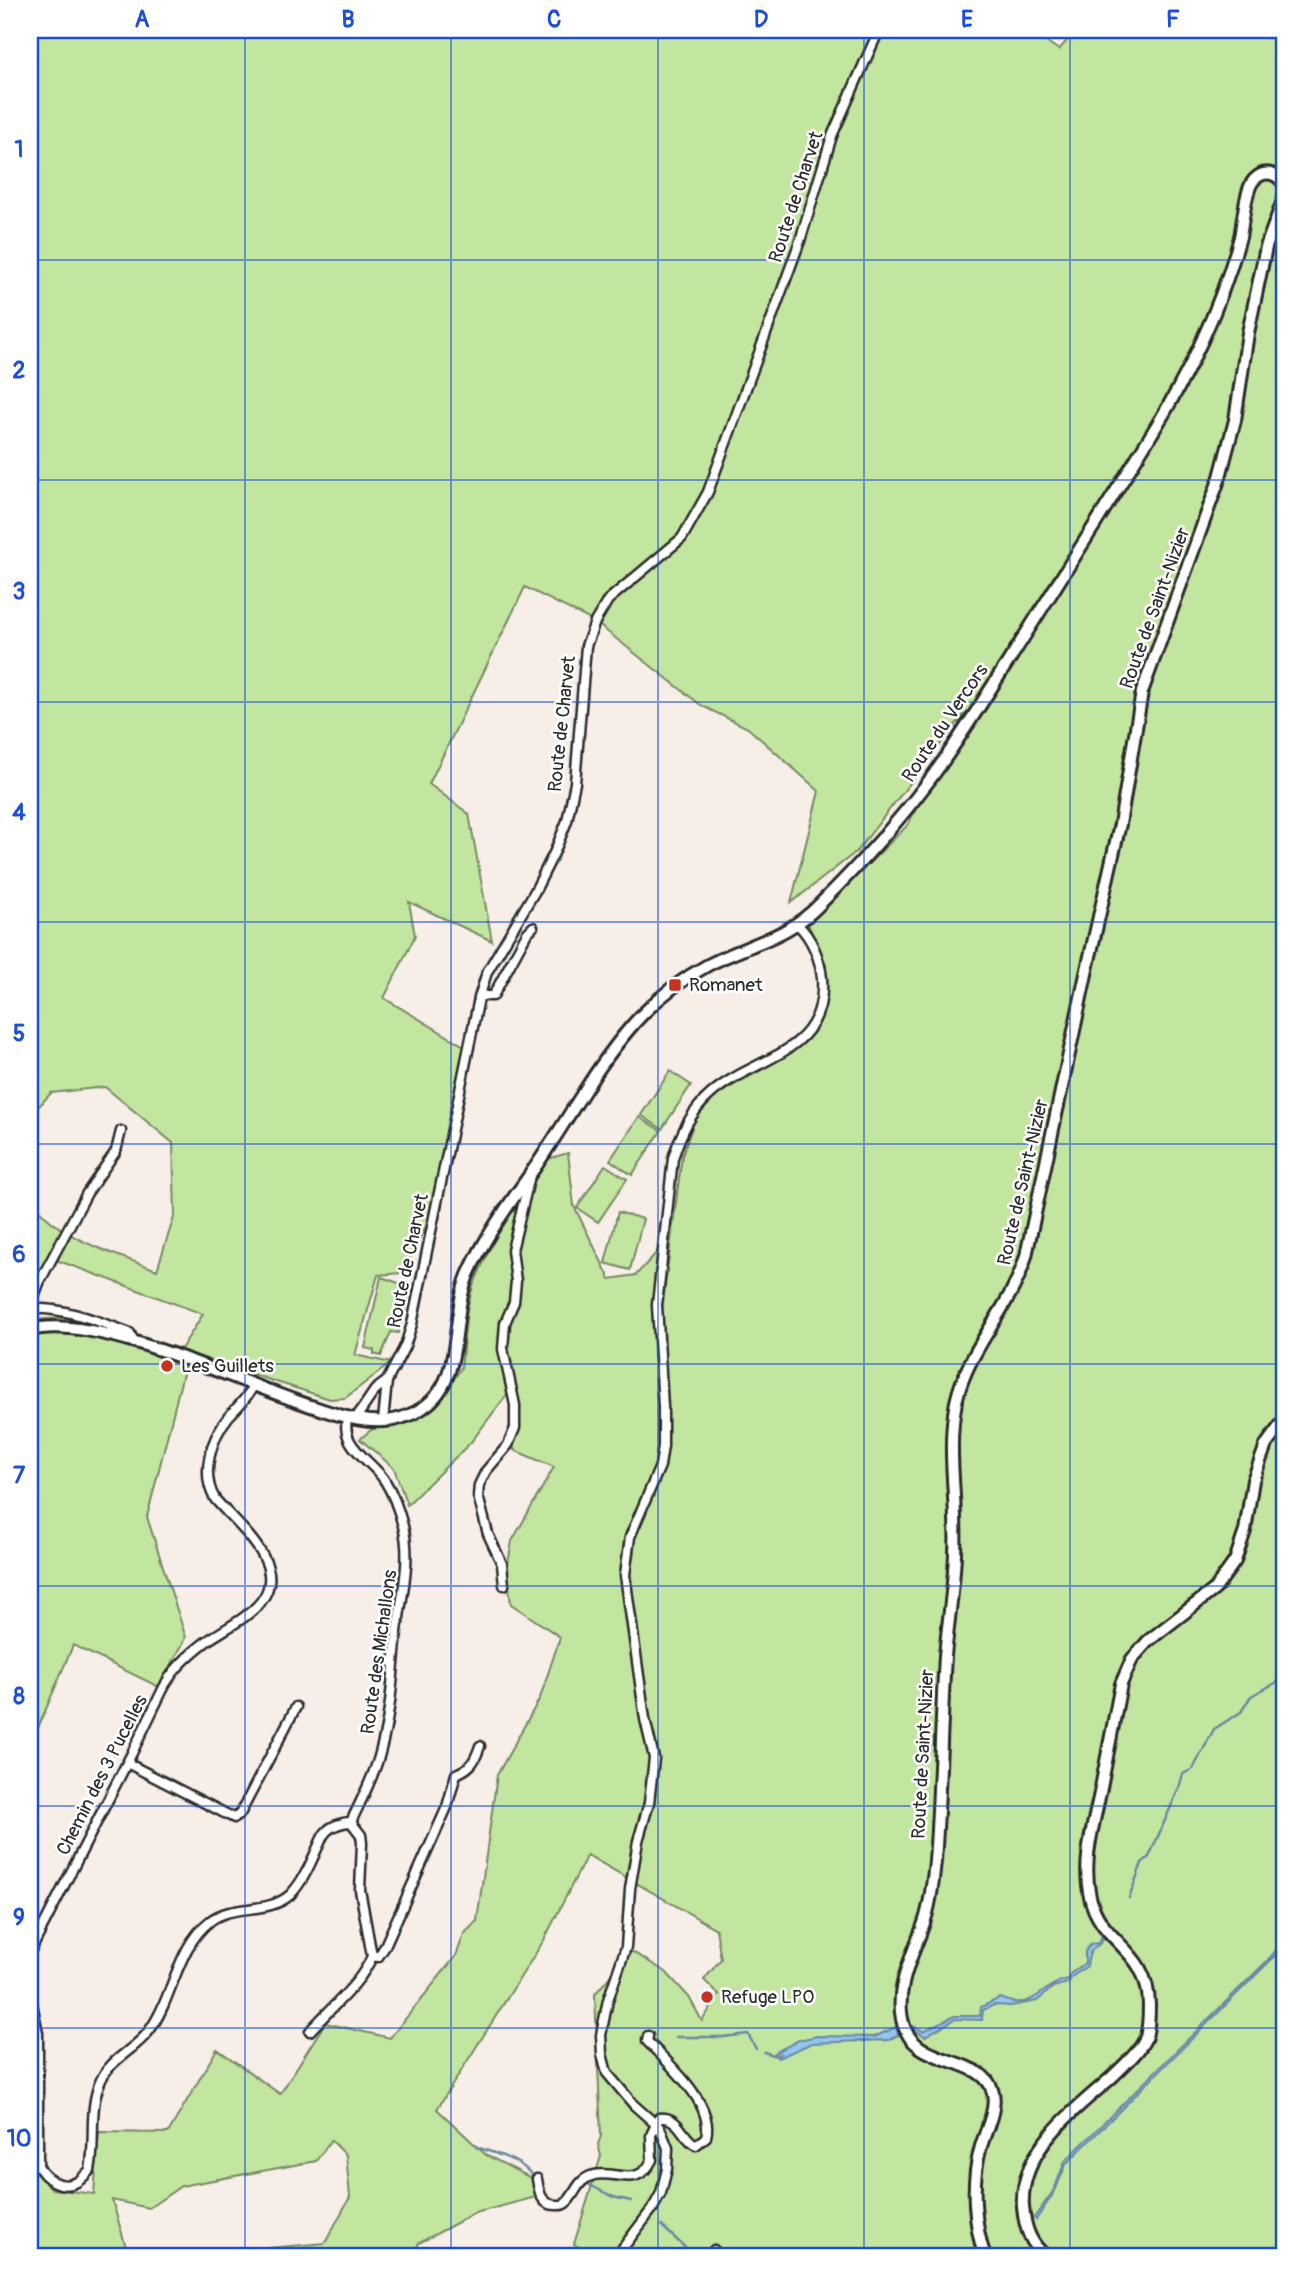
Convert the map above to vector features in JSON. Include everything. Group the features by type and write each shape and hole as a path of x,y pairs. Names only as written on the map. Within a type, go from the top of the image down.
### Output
{"main road":[{"name":"Route du Vercors","path":"383,1421 402,1418 419,1409 433,1398 442,1386 453,1364 463,1292 469,1273 486,1241 606,1058 632,1023 659,998 710,964 798,925 896,822 946,757 1163,416 1186,373 1222,293 1242,228 1251,183 1256,177 1268,173 1281,178 1285,186"},
{"name":"Route de Saint-Nizier","path":"985,2257 978,2230 975,2178 993,2094 988,2082 979,2074 928,2054 917,2046 905,2030 901,2010 904,1983 930,1900 934,1862 946,1645 955,1553 954,1417 958,1393 968,1364 1010,1297 1027,1256 1120,824 1142,692 1223,468 1266,247 1285,195"},
{"path":"30,1330 48,1326 66,1327 134,1343 296,1402 352,1417 383,1421"},
{"path":"1047,2257 1033,2243 1024,2227 1022,2197 1034,2158 1048,2138 1139,2049 1149,2025 1149,1993 1144,1973 1136,1959 1105,1929 1090,1900 1087,1874 1090,1841 1121,1684 1132,1660 1148,1641 1215,1589 1235,1561 1245,1531 1253,1480 1266,1445 1285,1419"}],"street":[{"name":"Route de Charvet","path":"383,1421 387,1381 405,1346 412,1324 487,972 535,891 567,821 575,783 586,646 595,622 608,600 682,538 708,492 800,241 832,136 879,30"},
{"path":"616,2257 653,2207 665,2181 668,2148 660,2128 607,2073 601,2054 603,2017 626,1947 629,1889 638,1841 649,1803 654,1758 645,1719 625,1576 630,1537 660,1466 663,1446 657,1305 673,1158 680,1136 699,1105 721,1086 789,1049 814,1022 820,1009 821,972 818,957 798,925"},
{"path":"480,996 493,996 527,933 533,927"},
{"path":"121,1131 116,1151 87,1193 40,1281 30,1308 58,1310 101,1322 130,1333 134,1343"},
{"path":"505,1586 502,1564 488,1534 478,1496 486,1471 508,1445 515,1428 515,1405 503,1349 505,1323 514,1302 516,1281 512,1250 530,1174"},
{"name":"Route de Charvet","path":"352,1417 375,1390 387,1381"},
{"name":"Chemin des 3 Pucelles","path":"30,1952 176,1668 206,1642 259,1606 266,1592 269,1580 265,1560 215,1499 207,1476 215,1440 227,1420 248,1398 253,1386"},
{"name":"Route des Michallons","path":"351,1822 380,1756 387,1725 407,1549 398,1510 389,1488 348,1437 345,1427 352,1417"},
{"path":"127,1763 234,1818 240,1814 296,1707"},
{"path":"372,1956 378,1957 384,1948 447,1807 456,1774 467,1769 475,1760 480,1746"},
{"path":"30,1993 38,2033 38,2165 44,2175 54,2182 72,2184 90,2170 94,2115 100,2081 150,2030 159,2016 184,1953 195,1935 219,1916 260,1908 284,1899 298,1885 327,1831 351,1822 361,1835 360,1890 372,1956 369,1965 310,2031"},
{"path":"537,2179 540,2196 546,2203 554,2206 563,2204 568,2201 576,2186 594,2175 622,2177 641,2173 652,2160 651,2135 659,2118 670,2119 683,2129 696,2145 706,2137 708,2130 703,2110 696,2097 677,2072 647,2042 648,2036"}],"green space":[{"path":"30,30 1029,30 1059,50 1076,30 1285,30 1285,2257 593,2257 574,2244 601,2156 598,2144 601,2136 595,1994 631,1951 666,1972 689,1997 702,2021 719,1995 704,1980 721,1959 716,1929 587,1855 544,1940 437,2109 486,2155 533,2179 536,2197 475,2213 419,2243 412,2257 222,2257 236,2251 325,2243 350,2197 346,2155 331,2140 316,2161 181,2186 149,2208 112,2200 129,2257 30,2257 30,1999 36,2020 33,2168 52,2189 94,2194 99,2132 168,2133 217,2049 280,2094 325,2023 390,2038 456,1956 464,1934 477,1921 497,1775 540,1698 560,1637 511,1604 507,1569 512,1541 554,1467 514,1450 509,1392 471,1442 407,1505 394,1468 360,1439 371,1430 436,1407 461,1368 467,1309 473,1286 527,1165 568,1153 574,1206 610,1279 636,1275 658,1251 653,1296 660,1325 682,1156 695,1119 718,1094 776,1062 808,1037 824,1006 826,965 808,924 908,825 964,714 857,851 791,903 819,791 748,728 702,706 595,622 525,587 429,784 469,814 492,941 409,902 415,936 384,998 464,1046 428,1223 402,1273 378,1275 355,1355 391,1363 345,1398 330,1399 188,1354 147,1517 186,1638 159,1687 73,1645 38,1728 30,1739 30,1320 64,1318 181,1349 203,1314 51,1258 30,1290 30,1197 40,1211 69,1234 105,1251 157,1270 175,1214 173,1143 105,1087 51,1093 30,1116"},
{"path":"670,1071 691,1085 662,1129 641,1115"},
{"path":"639,1117 661,1131 632,1175 610,1160"},
{"path":"605,1165 627,1179 598,1222 577,1208"},
{"path":"618,1212 643,1219 630,1270 605,1263"},
{"path":"381,1277 411,1287 398,1333 391,1332 381,1356 374,1354 374,1350 365,1348"}],"water":[{"path":"1103,1932 1105,1935 1099,1944 1090,1953 1087,1966 1068,1983 1053,1987 1037,2001 1011,2006 994,2005 983,2010 982,2020 955,2019 925,2036 908,2026 909,2024 923,2031 954,2016 980,2016 981,2007 1000,1998 1012,2002 1030,2000 1058,1982 1068,1979 1070,1974 1085,1963 1085,1952 1090,1944 1099,1943"},
{"path":"1285,1936 1285,1941 1273,1958 1066,2164 1055,2191 1036,2220 1034,2218 1054,2190 1065,2161 1271,1957"},
{"path":"896,2027 898,2035 889,2040 812,2043 778,2058 774,2053 799,2040 817,2036 874,2037"}],"waterway":[{"path":"1129,1898 1183,1774 1193,1769 1214,1729 1241,1712 1251,1696 1285,1678"},
{"path":"676,2037 748,2034 756,2049"},
{"path":"764,2052 776,2056 780,2054"},
{"path":"476,2147 515,2162 533,2177"},
{"path":"586,2183 613,2197 631,2201"},
{"path":"661,2225 695,2257"}],"place":[{"name":"Romanet","path":"675,985"},
{"name":"Les Guillets","path":"167,1366"},
{"name":"Refuge LPO","path":"707,1997"}]}
